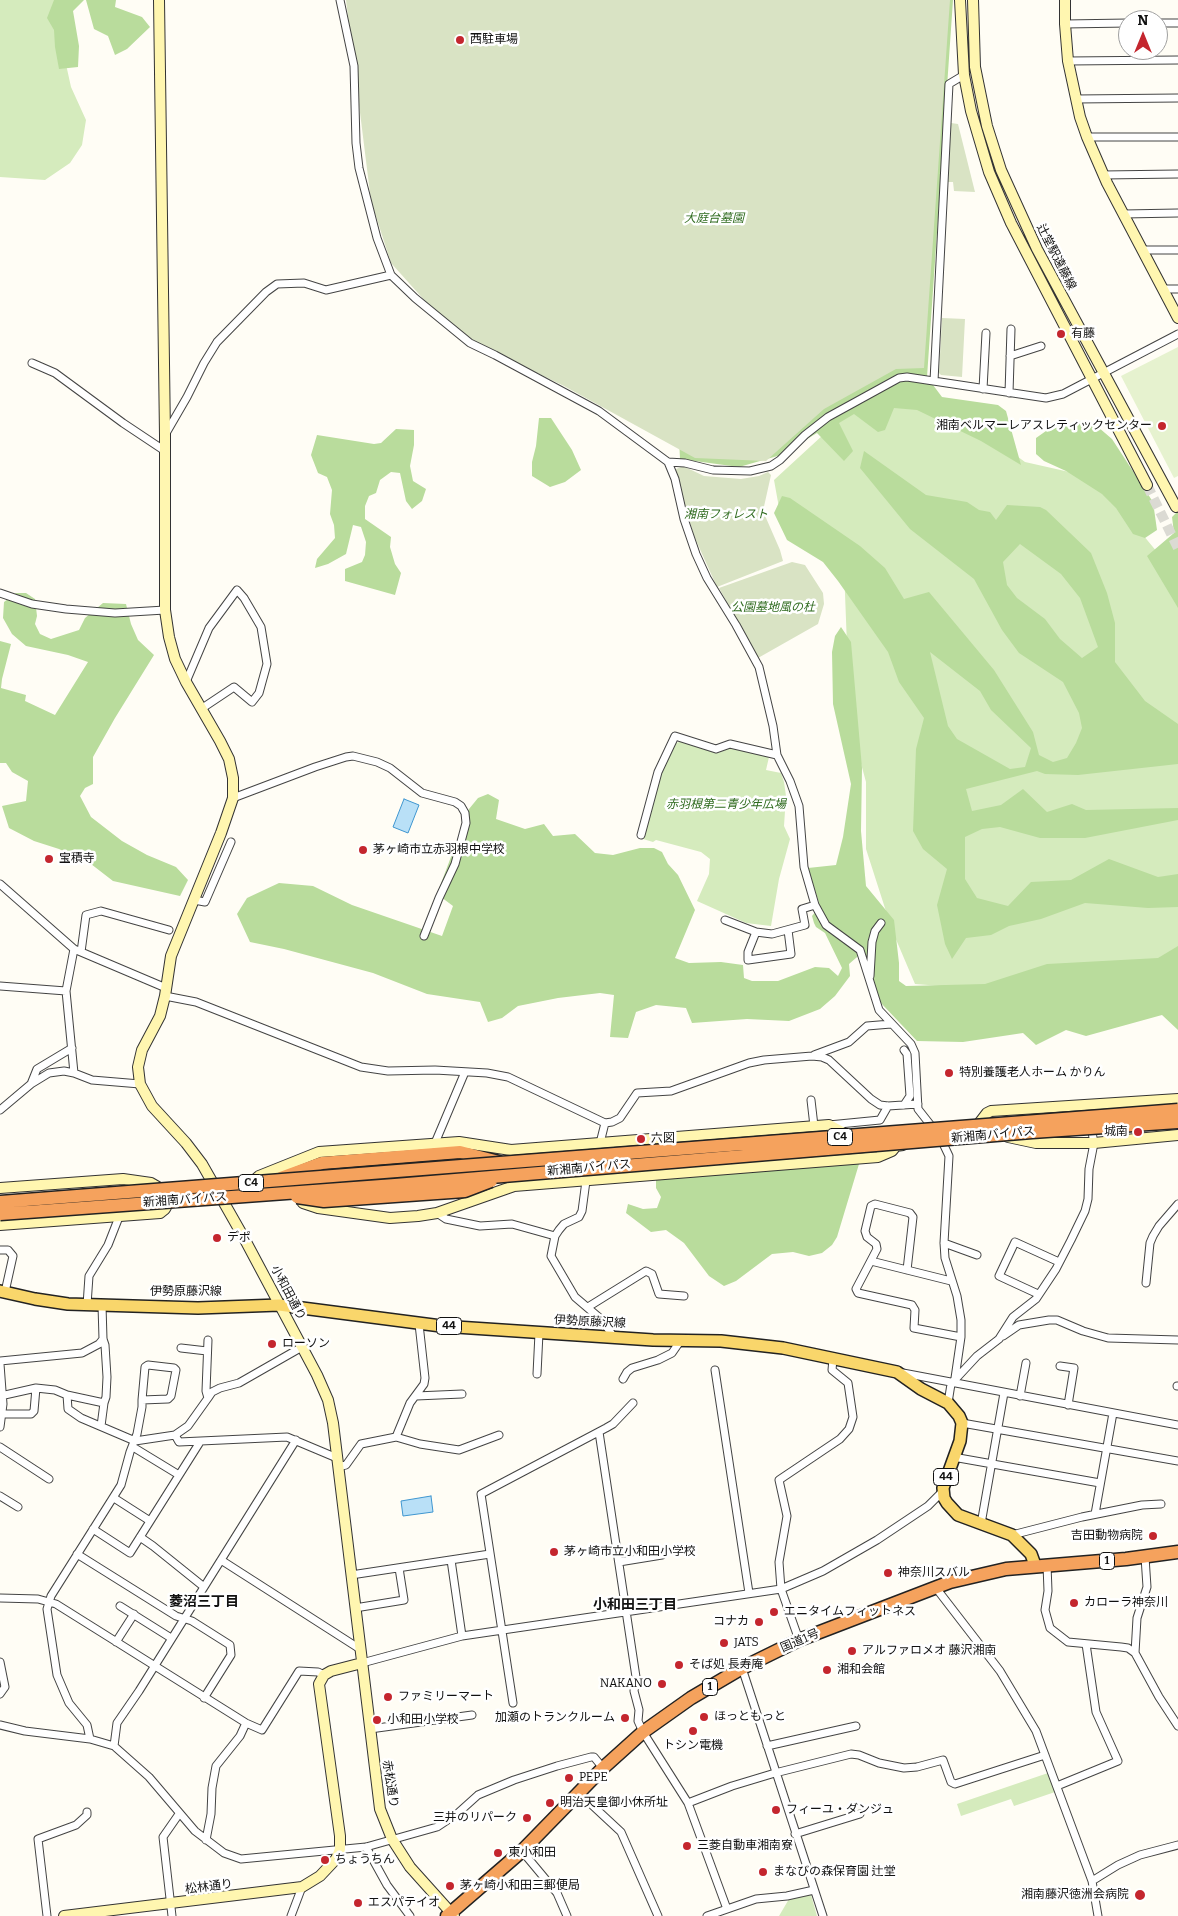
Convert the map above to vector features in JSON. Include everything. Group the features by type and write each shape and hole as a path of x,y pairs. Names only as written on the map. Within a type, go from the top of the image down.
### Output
{"highway":[{"name":"新湘南バイパス","path":"0,1214 502,1162 1178,1110"},
{"name":"新湘南バイパス","path":"0,1202 274,1187 324,1201 413,1195 465,1191 504,1176 992,1135 1178,1122"},
{"name":"国道1号","path":"451,1915 522,1851 578,1792 643,1732 691,1698 742,1668 799,1640 950,1582 977,1575 1041,1565 1145,1557 1178,1552"}],"main road":[{"name":"伊勢原藤沢線","path":"3,1292 50,1302 87,1305 198,1308 280,1305 367,1315 419,1324 540,1333 756,1344 897,1372 921,1389 948,1403 959,1416 962,1423"},
{"name":"44","path":"962,1423 960,1441 944,1480 942,1492 947,1503 958,1515 1012,1535 1041,1565"}],"street":[{"path":"159,0 165,436 165,610 175,659 229,759 233,778 233,798 315,767 354,756 390,768 422,793 455,802 461,806 465,813 466,823 454,864 438,898 424,936"},
{"path":"340,0 354,66 356,143 359,168 377,238 391,275 415,298 470,343 599,411 668,462 675,479 684,519 707,578 736,625 759,668 774,726 777,755 790,781 799,806 804,867 815,905 826,925 860,950 879,1010 907,1039 915,1053 918,1109 941,1139 949,1156 944,1214 944,1244 945,1258 960,1308 961,1337 948,1403"},
{"name":"辻堂駅遠藤線","path":"960,0 964,74 971,111 979,142 999,198 1147,485"},
{"name":"辻堂駅遠藤線","path":"973,0 975,67 987,126 1001,170 1037,249 1176,507"},
{"path":"1065,0 1068,61 1087,137 1103,175 1178,318"},
{"path":"1065,24 1118,23"},
{"path":"1068,61 1178,60"},
{"path":"934,381 950,84 964,74"},
{"path":"1076,99 1178,98"},
{"path":"1087,137 1178,137"},
{"path":"1103,175 1178,174"},
{"path":"1124,214 1178,213"},
{"path":"1143,250 1178,250"},
{"path":"165,436 217,342 271,288 277,284 304,284 326,290 391,275"},
{"path":"1163,289 1178,289"},
{"path":"1009,393 1011,329"},
{"path":"983,389 986,333"},
{"path":"668,462 685,463 713,470 750,470 770,466 780,460 805,435 828,417 899,378 907,376 1046,398 1063,394 1178,334"},
{"path":"1010,356 1041,346"},
{"path":"32,363 55,373 122,423 165,451"},
{"path":"186,682 209,628 237,590 244,598 261,627 267,664 259,693 252,702 234,687 201,709"},
{"path":"2,595 32,604 115,614 165,610"},
{"path":"641,835 658,772 675,736 716,749 730,744 777,755"},
{"name":"小和田通り","path":"233,798 221,833 170,956 166,992 155,1026 142,1050 138,1067 140,1084 152,1106 186,1143 202,1164 280,1305 328,1400 333,1423 362,1663"},
{"path":"194,900 205,902 231,842"},
{"path":"1,885 77,951 166,992 361,1067 388,1071 435,1070 493,1074 515,1079 605,1123 620,1118 637,1093 671,1091 749,1063 812,1056 829,1060 880,1105 918,1104"},
{"path":"725,920 756,932 772,934 805,925 802,909 815,905"},
{"path":"74,1073 66,991 86,915 101,911 169,930"},
{"path":"870,982 872,942 875,931 881,923"},
{"path":"756,932 748,952 748,960 792,954 788,930"},
{"path":"0,986 66,991"},
{"path":"812,1056 848,1042 867,1026 891,1024"},
{"path":"31,1084 36,1069 72,1048"},
{"path":"904,1050 907,1054 910,1096 904,1105"},
{"path":"1,1106 49,1073 64,1071 92,1080 140,1084"},
{"path":"435,1143 465,1072"},
{"path":"0,1188 114,1180 151,1183 166,1192 175,1194 290,1190 310,1207 390,1218 437,1213 514,1186 886,1155 896,1146 970,1134 987,1113 991,1111 1178,1099"},
{"path":"811,1100 814,1126"},
{"path":"991,1346 1004,1332 1013,1317 1032,1304 1060,1262 1087,1205 1089,1169 1094,1143 1088,1105"},
{"path":"228,1191 245,1188 259,1176 319,1152 464,1142 504,1150 829,1125 880,1120 888,1106"},
{"path":"600,1143 605,1123"},
{"path":"829,1125 863,1143 1011,1137 1036,1143 1094,1143 1178,1135"},
{"path":"855,1139 855,1159"},
{"path":"259,1176 256,1184 262,1190"},
{"path":"87,1305 89,1276 124,1216 142,1206 142,1187 138,1181"},
{"path":"586,1181 580,1217 564,1224 555,1236 551,1256 575,1297 602,1320 613,1336"},
{"path":"0,1226 160,1213 175,1194"},
{"path":"907,1270 912,1218 910,1213 876,1204 871,1206 865,1231 867,1236 876,1244 877,1249 856,1289 858,1293 912,1305 915,1310 914,1328 961,1337"},
{"path":"1146,1282 1150,1244 1153,1236 1178,1204"},
{"path":"437,1213 446,1219 480,1226 512,1224 555,1236"},
{"path":"1038,1294 999,1276 1016,1242 1060,1262"},
{"path":"944,1244 977,1255"},
{"path":"0,1250 8,1250 13,1256 3,1292"},
{"path":"871,1261 951,1281"},
{"path":"588,1307 646,1272 652,1274 659,1294 684,1296"},
{"path":"101,1426 107,1377 102,1305"},
{"path":"953,1381 977,1356 1019,1325 1056,1320 1083,1331 1108,1338 1178,1340"},
{"path":"396,1437 410,1403 424,1384 426,1371 419,1324"},
{"path":"537,1374 540,1333"},
{"path":"0,1427 2,1414 0,1362 82,1353 99,1344 103,1339"},
{"path":"208,1340 206,1351 206,1391 208,1398"},
{"path":"623,1379 632,1368 658,1360 672,1353 681,1340"},
{"path":"134,1444 175,1435 188,1426 212,1392 239,1383 302,1347"},
{"path":"181,1348 206,1351"},
{"path":"799,1640 781,1589 779,1562 787,1516 779,1480 840,1439 849,1429 853,1417 848,1383 832,1370 833,1359"},
{"path":"1020,1396 1026,1363"},
{"path":"90,1739 87,1725 69,1703 57,1675 48,1609 49,1601 121,1485 134,1444 142,1400 145,1367 148,1365 174,1368 176,1370 171,1396 168,1399 142,1400"},
{"path":"1060,1366 1074,1368 1068,1405"},
{"path":"715,1370 749,1593"},
{"path":"897,1372 953,1381 1004,1393 1178,1425"},
{"path":"1,1396 36,1388 55,1390 67,1395 104,1403"},
{"path":"2,1414 31,1414 34,1411 36,1388"},
{"path":"981,1524 1004,1393"},
{"path":"416,1396 462,1394"},
{"path":"67,1395 68,1409 80,1418 101,1426 134,1444 179,1475"},
{"path":"513,1703 481,1494 613,1424 633,1403"},
{"path":"1094,1514 1113,1413"},
{"path":"962,1423 1178,1461"},
{"path":"599,1432 636,1677 634,1691 639,1710 638,1721 688,1803 727,1909"},
{"path":"175,1435 179,1442 287,1437 346,1465 361,1444 396,1437 420,1444 459,1450 499,1435"},
{"path":"114,1746 117,1723 296,1440"},
{"path":"93,1529 130,1553 200,1442"},
{"path":"0,1447 48,1479"},
{"path":"953,1457 1100,1483"},
{"path":"340,1849 339,1824 319,1690 320,1679 324,1675 331,1671 462,1636 781,1589 823,1571 877,1540 928,1506 942,1492"},
{"path":"0,1496 18,1507"},
{"path":"114,1498 150,1521"},
{"path":"1012,1535 1094,1514 1142,1505 1161,1504"},
{"path":"140,1538 153,1546 204,1587"},
{"path":"77,1554 176,1616 192,1622 230,1645 231,1655 204,1698"},
{"path":"351,1575 490,1554"},
{"path":"618,1562 662,1556"},
{"path":"1145,1557 1147,1587 1137,1618 1136,1653 1159,1697 1178,1726"},
{"path":"221,1560 360,1649"},
{"path":"451,1560 462,1636"},
{"path":"1041,1565 1048,1591 1045,1610 1050,1628 1068,1642 1128,1648 1136,1653"},
{"path":"355,1608 404,1600 399,1568"},
{"path":"936,1588 1000,1671 1036,1731 1092,1881 1098,1916"},
{"path":"0,1598 49,1601 204,1698 246,1723 262,1730 299,1671 318,1672 324,1675"},
{"path":"120,1606 171,1638"},
{"path":"116,1642 134,1614"},
{"path":"1057,1786 1118,1761 1096,1712 1086,1644"},
{"path":"0,1662 5,1688 0,1694"},
{"name":"赤松通り","path":"362,1663 380,1810 392,1839 410,1867 451,1915"},
{"path":"742,1668 823,1916"},
{"path":"370,1729 472,1715"},
{"path":"206,1840 216,1766 240,1736 246,1723"},
{"path":"0,1726 90,1739 114,1746 149,1777 179,1814 206,1840 224,1853 241,1860 366,1847 437,1827 458,1813 478,1795 540,1772 591,1757 594,1757 603,1768"},
{"path":"766,1746 856,1726"},
{"path":"688,1803 732,1786 775,1773 851,1754 885,1765 904,1768 917,1767 943,1760 951,1782 955,1784 1045,1755"},
{"path":"578,1792 621,1832 658,1916"},
{"path":"47,1916 38,1839 76,1825 87,1815 87,1812"},
{"path":"172,1916 163,1837 179,1814"},
{"path":"795,1834 860,1814"},
{"path":"1092,1881 1140,1855 1178,1845"},
{"path":"366,1847 387,1885 410,1916"},
{"name":"松林通り","path":"64,1916 302,1887 328,1869 336,1859 340,1849"},
{"path":"522,1851 557,1894 567,1916"},
{"path":"291,1916 302,1887"},
{"path":"708,1916 756,1899 787,1896 814,1890"}],"green space":[{"path":"0,0 57,0 58,28 71,87 86,120 82,145 70,163 45,180 0,177"},
{"path":"54,0 84,0 73,11 79,46 78,67 59,69 54,30 47,18"},
{"path":"86,0 116,0 115,7 142,17 150,27 127,49 115,55 108,36 94,29"},
{"name":"大庭台墓園","path":"346,0 950,0 924,368 896,369 824,409 766,461 695,458 564,386 473,342 435,312 391,263 371,201"},
{"path":"928,0 953,0 927,377 942,397 998,405 1006,411 1021,465 981,441 917,410 894,408 885,430 878,432 854,414 839,423 853,451 844,461 817,433 781,455 739,467 680,459 679,438"},
{"path":"951,123 958,124 975,192 954,191 953,182 948,182"},
{"path":"942,318 965,319 962,377 941,375 939,373"},
{"name":"湘南ベルマーレアスレティックセンター","path":"1178,347 1178,476 1174,478 1121,376"},
{"path":"897,387 984,432 1025,462 1096,478 1162,558 1178,588 1178,963 1007,991 915,984 892,930 866,849 866,782 850,723 844,568 783,530 774,480 836,423"},
{"path":"539,418 551,418 572,450 581,470 565,482 550,487 532,476 532,462"},
{"path":"1079,421 1098,427 1112,439 1153,502 1157,530 1145,538 1133,534 1116,508 1102,494 1066,471 1044,461 1036,454 1036,438 1046,431"},
{"path":"396,429 414,430 414,445 410,466 413,481 426,489 422,501 412,509 406,501 400,473 391,472 380,480 376,493 369,496 365,506 365,519 391,537 390,547 395,564 401,573 395,595 345,581 345,569 362,562 365,555 366,542 361,527 353,525 346,554 328,564 315,568 317,559 335,538 334,525 330,514 332,490 327,477 318,473 311,455 317,435 374,444 381,443"},
{"path":"864,451 926,495 967,502 979,510 990,512 996,520 1007,505 1040,507 1046,510 1091,553 1107,593 1115,623 1115,662 1145,701 1178,724 1178,764 1078,775 1045,774 1037,771 966,789 972,811 1001,805 1023,789 1047,812 1072,804 1086,810 1178,808 1178,820 1085,838 1040,838 1000,827 982,829 965,837 965,879 977,898 1008,906 1031,882 1071,880 1109,859 1158,877 1178,874 1178,907 1148,908 1085,903 1041,919 1009,926 991,935 966,938 952,959 945,944 937,905 947,869 923,849 913,831 916,749 924,718 899,682 888,652 838,581 823,562 787,540 774,513 782,496 790,498 860,546 885,568 904,599 929,592 994,670 1033,732 1039,755 1053,762 1067,758 1082,728 1079,713 1063,682 1019,653 1002,630 974,579 910,529 860,468","holes":["1020,544 1061,574 1080,598 1098,647 1082,658 1060,639 1045,619 1017,598 1007,585 1003,562","930,652 980,691 991,710 1031,748 1025,767 1010,769 957,739 948,726"]},
{"name":"湘南フォレスト","path":"683,466 704,476 741,479 759,476 768,472 771,475 763,511 783,561 717,587 694,536 674,470"},
{"path":"1178,511 1178,608 1147,556 1174,533 1172,517"},
{"name":"公園墓地風の杜","path":"792,562 805,565 823,593 824,604 818,624 758,658 719,588"},
{"path":"16,593 26,593 35,599 37,616 35,624 40,634 51,639 79,630 85,618 103,603 126,604 131,624 138,640 154,655 93,757 93,784 85,788 80,796 91,817 122,841 147,855 176,867 188,880 180,896 113,881 91,864 59,849 34,841 9,828 2,806 26,801 28,781 12,772 6,763 0,763 0,641 11,644 1,688 26,695 25,701 55,715 88,662 68,655 26,646 12,634 3,618 4,602"},
{"path":"841,627 851,642 862,768 861,831 866,886 894,920 899,981 906,986 985,984 1047,964 1158,958 1178,946 1178,1030 1162,1015 1086,1036 1066,1030 1036,1045 1023,1033 963,1042 917,1041 880,1002 864,951 849,964 850,976 835,996 820,1009 789,1021 747,1019 692,1023 686,1008 656,1005 636,1012 628,1038 610,1037 614,995 600,993 558,998 518,1006 502,1018 488,1022 480,1002 427,994 373,973 284,949 250,942 237,914 247,898 279,883 313,886 352,905 442,936 453,906 437,894 469,809 478,798 488,794 499,800 496,819 525,829 544,824 553,836 575,834 595,853 613,855 640,848 654,848 662,852 668,864 678,875 695,910 675,958 689,963 721,962 743,965 744,978 752,981 778,981 815,967 829,968 838,976 842,968 825,933 816,927 812,916 820,906 808,868 836,865 843,837 851,784 833,704 832,652 835,636"},
{"name":"赤羽根第二青少年広場","path":"683,741 718,753 730,748 769,757 766,770 781,773 786,796 784,826 790,839 779,879 771,926 746,923 697,901 709,874 710,859 701,852 656,840 653,842 643,839 661,771 672,744"},
{"path":"854,1162 859,1164 837,1237 832,1245 822,1253 809,1256 793,1252 772,1254 736,1281 724,1286 709,1276 684,1243 666,1230 651,1232 626,1213 628,1204 643,1209 657,1208 661,1197 656,1188 656,1179"},
{"path":"1048,1773 1055,1792 1014,1806 1011,1799 961,1816 957,1804"},
{"path":"811,1895 817,1916 779,1916 789,1899"}],"water":[{"path":"404,799 419,805 408,833 393,827"},
{"path":"431,1496 433,1512 403,1516 401,1501"}],"tunnel":[{"path":"1147,485 1178,548"}],"place":[{"name":"西駐車場","path":"460,40"},
{"name":"有藤","path":"1061,334"},
{"name":"湘南ベルマーレアスレティックセンター","path":"1162,426"},
{"name":"茅ヶ崎市立赤羽根中学校","path":"363,850"},
{"name":"宝積寺","path":"49,859"},
{"name":"特別養護老人ホーム かりん","path":"949,1073"},
{"name":"城南","path":"1138,1132"},
{"name":"六図","path":"641,1139"},
{"name":"デポ","path":"217,1238"},
{"name":"ローソン","path":"272,1344"},
{"name":"吉田動物病院","path":"1153,1536"},
{"name":"茅ヶ崎市立小和田小学校","path":"554,1552"},
{"name":"神奈川スバル","path":"888,1573"},
{"name":"カローラ神奈川","path":"1074,1603"},
{"name":"エニタイムフィットネス","path":"774,1612"},
{"name":"コナカ","path":"759,1622"},
{"name":"JATS","path":"724,1643"},
{"name":"アルファロメオ 藤沢湘南","path":"852,1651"},
{"name":"そば処 長寿庵","path":"679,1665"},
{"name":"湘和会館","path":"827,1670"},
{"name":"NAKANO","path":"662,1684"},
{"name":"ファミリーマート","path":"388,1697"},
{"name":"ほっともっと","path":"704,1717"},
{"name":"加瀬のトランクルーム","path":"625,1718"},
{"name":"小和田小学校","path":"377,1720"},
{"name":"トシン電機","path":"693,1731"},
{"name":"PEPE","path":"569,1778"},
{"name":"明治天皇御小休所址","path":"550,1803"},
{"name":"フィーユ・ダンジュ","path":"776,1810"},
{"name":"三井のリパーク","path":"527,1818"},
{"name":"三菱自動車湘南寮","path":"687,1846"},
{"name":"東小和田","path":"498,1853"},
{"name":"ちょうちん","path":"325,1860"},
{"name":"まなびの森保育園 辻堂","path":"763,1872"},
{"name":"茅ヶ崎小和田三郵便局","path":"450,1886"},
{"name":"湘南藤沢徳洲会病院","path":"1140,1895"},
{"name":"エスパテイオ","path":"358,1903"}],"district":[{"name":"菱沼三丁目","path":"204,1602"},
{"name":"小和田三丁目","path":"635,1605"}]}
